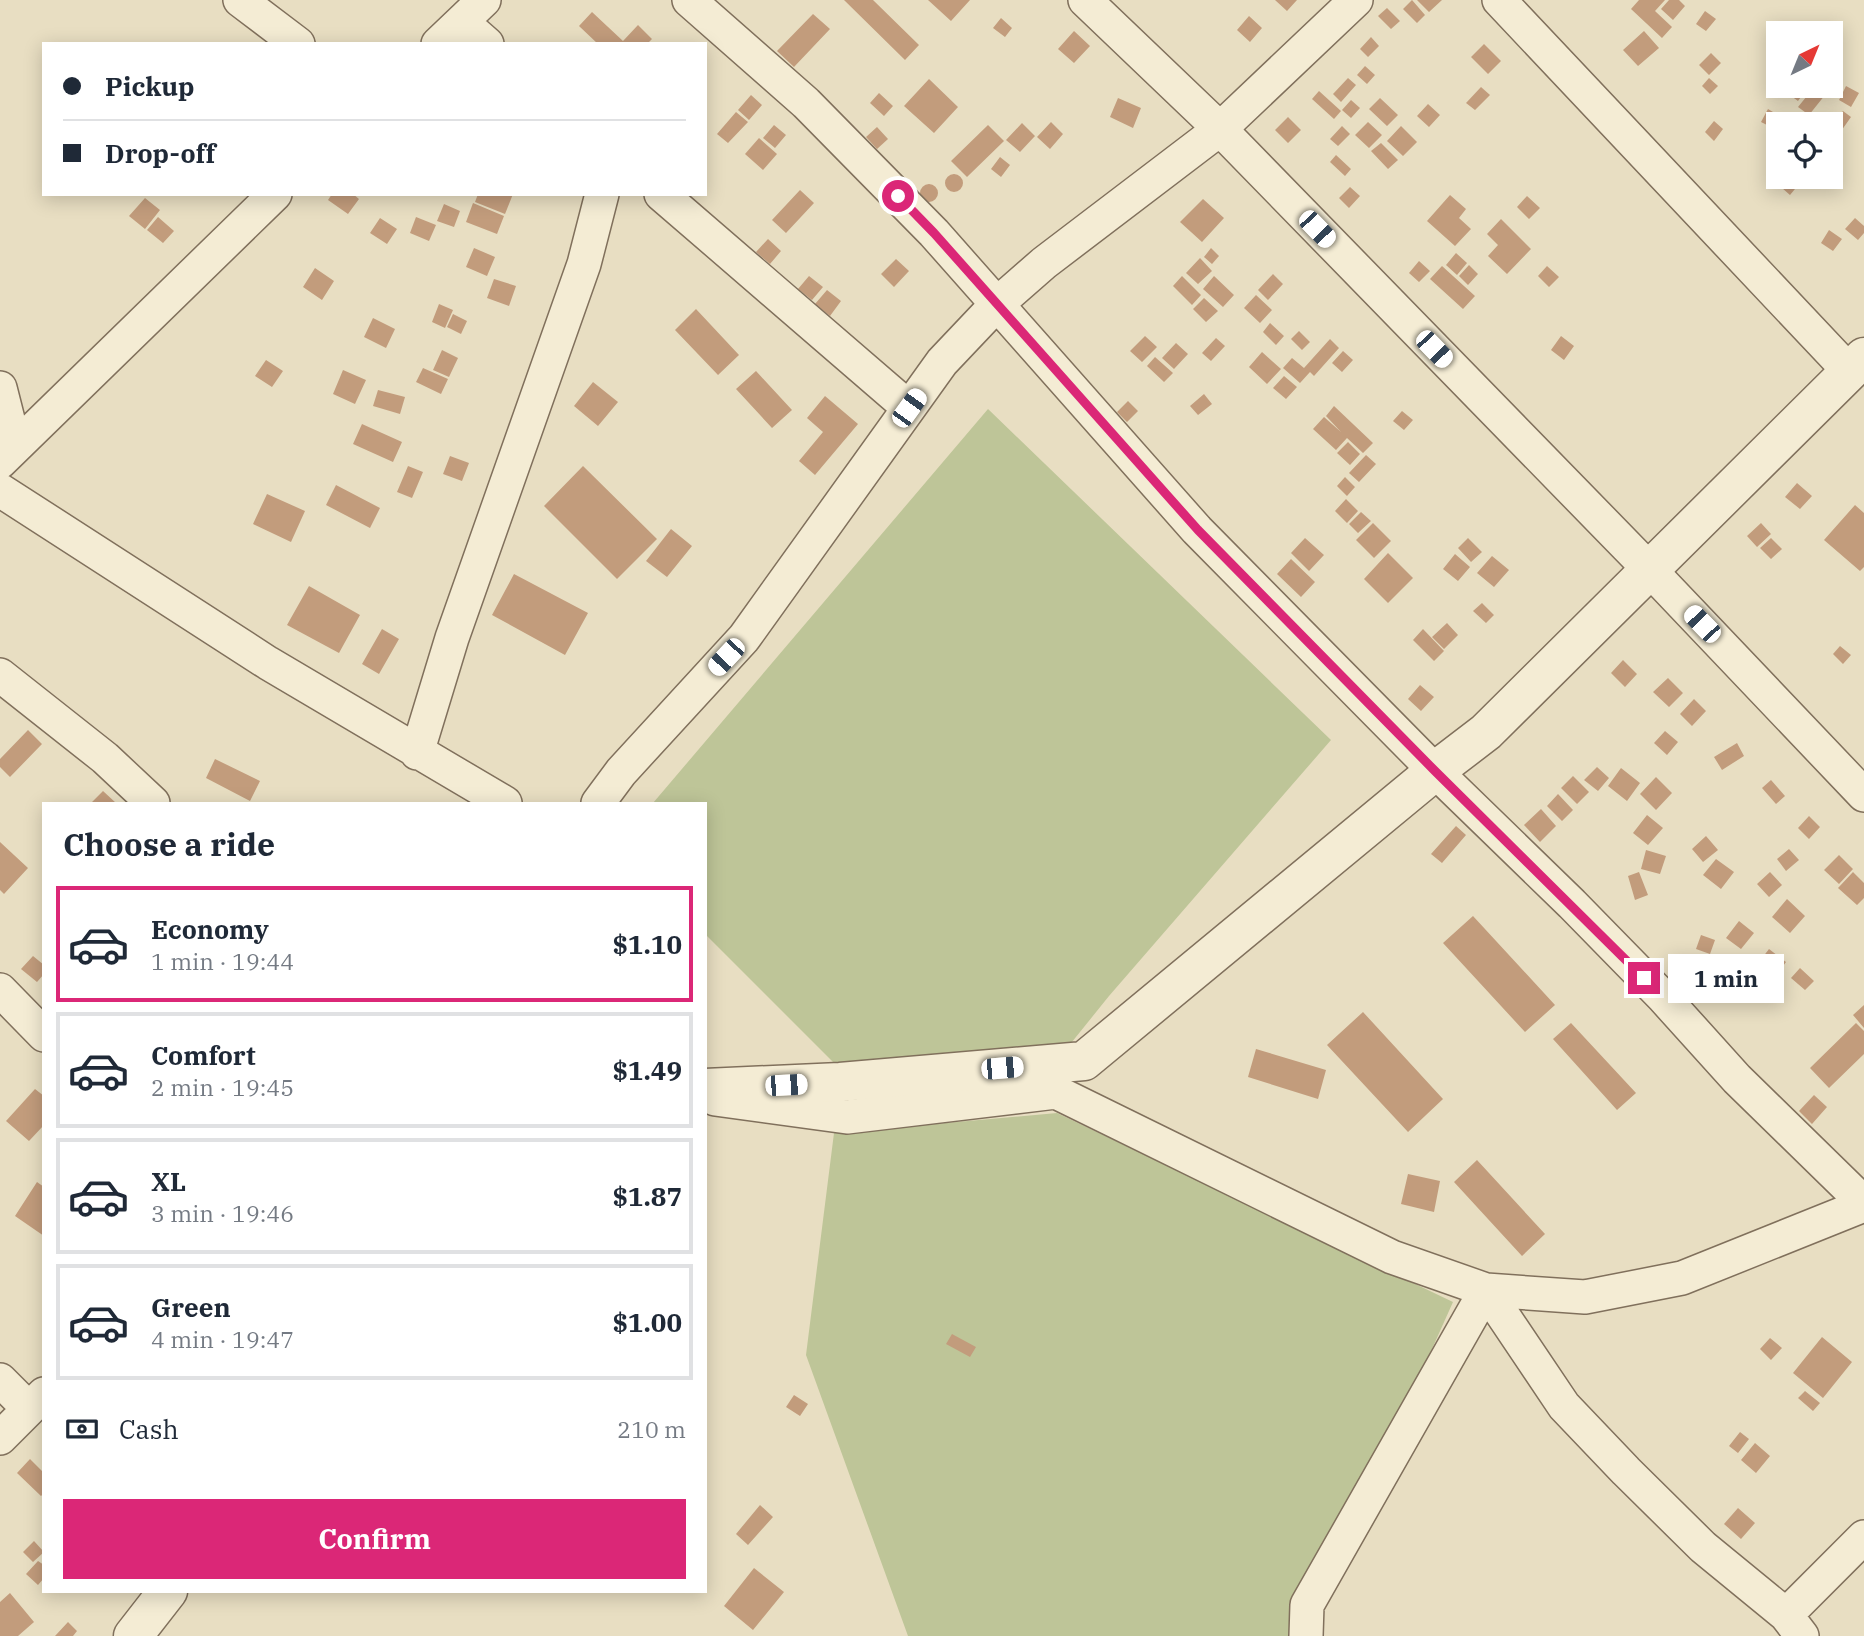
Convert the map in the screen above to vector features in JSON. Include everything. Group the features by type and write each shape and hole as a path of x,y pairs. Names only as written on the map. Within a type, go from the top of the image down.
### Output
{"street":[{"path":"240,0 295,42"},
{"path":"689,0 806,103 934,233 1198,530 1435,771 1572,904 1663,997 1737,1079 1864,1204 1682,1278 1585,1297 1486,1290 1392,1257 1056,1092 847,1117 707,1097"},
{"path":"1085,0 1220,129 1864,794"},
{"path":"599,802 621,772 744,638 942,362 996,305 1044,263 1220,129 1356,0"},
{"path":"707,1088 840,1082 1084,1061 1435,771 1486,732 1649,569 1859,371 1499,0"},
{"path":"461,22 485,42"},
{"path":"8,455 273,196"},
{"path":"417,752 452,638 584,264 601,196"},
{"path":"663,196 909,408"},
{"path":"0,388 8,455"},
{"path":"0,490 268,663 503,802"},
{"path":"0,675 105,758 152,802"},
{"path":"0,990 42,1033"},
{"path":"1486,1290 1564,1406 1703,1547 1794,1625 1864,1536"},
{"path":"1306,1636 1307,1605 1486,1290"},
{"path":"0,1380 36,1402 0,1438"},
{"path":"133,1636 166,1593"}],"green space":[{"path":"988,409 1331,740 1109,996 1051,1068 842,1071 707,936 707,802 654,802"},
{"path":"1057,1113 1453,1302 1393,1436 1294,1636 908,1636 806,1355 834,1133"}],"building":[{"path":"844,0 873,0 919,45 905,60"},
{"path":"928,0 970,0 951,21"},
{"path":"1275,0 1297,0 1287,11"},
{"path":"1412,0 1425,15 1417,23 1403,9"},
{"path":"1417,0 1442,0 1429,12"},
{"path":"1639,0 1665,0 1655,11 1672,27 1662,38 1631,9"},
{"path":"1669,0 1679,0 1685,6 1673,20 1661,9"},
{"path":"1387,8 1400,21 1391,29 1378,16"},
{"path":"1705,11 1716,19 1706,31 1696,24"},
{"path":"592,12 623,41 638,25 652,39 649,42 596,42 579,26"},
{"path":"813,14 830,29 794,67 777,51"},
{"path":"1249,16 1262,28 1250,42 1237,30"},
{"path":"1001,18 1012,28 1005,37 993,28"},
{"path":"1074,31 1090,46 1074,63 1058,49"},
{"path":"1644,31 1659,48 1638,66 1623,50"},
{"path":"1371,37 1379,46 1368,57 1360,49"},
{"path":"1484,44 1501,61 1488,74 1471,57"},
{"path":"1711,53 1721,63 1709,75 1699,65"},
{"path":"1365,66 1375,75 1367,84 1357,75"},
{"path":"1348,78 1356,85 1341,102 1333,94"},
{"path":"1709,78 1718,86 1710,94 1702,86"},
{"path":"929,79 958,107 934,133 904,106"},
{"path":"1846,86 1859,93 1851,107 1839,100 1843,98"},
{"path":"1481,87 1490,95 1475,110 1466,103"},
{"path":"1319,91 1341,111 1334,119 1312,99"},
{"path":"879,93 893,106 884,116 870,103"},
{"path":"751,95 762,105 749,120 738,110"},
{"path":"1118,98 1141,108 1133,128 1110,117"},
{"path":"1380,98 1398,115 1387,126 1369,109"},
{"path":"1805,98 1823,98 1811,112 1805,112 1798,107"},
{"path":"1351,100 1360,108 1351,118 1342,110"},
{"path":"1428,104 1440,115 1429,127 1417,116"},
{"path":"1843,111 1851,117 1843,128 1843,112"},
{"path":"736,112 748,122 728,143 717,134"},
{"path":"1288,117 1301,130 1288,143 1275,130"},
{"path":"1714,121 1723,129 1714,141 1705,132"},
{"path":"1051,122 1063,134 1050,149 1037,137"},
{"path":"1368,122 1382,135 1369,148 1355,135"},
{"path":"1022,123 1035,136 1020,152 1006,140"},
{"path":"774,125 786,135 775,148 763,138"},
{"path":"988,125 1004,141 967,177 951,161"},
{"path":"1342,126 1350,134 1338,146 1330,139"},
{"path":"1401,126 1417,142 1403,156 1387,141"},
{"path":"877,127 888,139 877,149 866,137"},
{"path":"759,138 777,154 763,170 745,154"},
{"path":"1381,143 1398,160 1388,169 1371,151"},
{"path":"1336,155 1351,169 1345,176 1330,162"},
{"path":"1000,157 1010,165 1001,177 991,169"},
{"path":"954,174 960,177 963,183 960,189 954,192 948,189 945,183 948,177"},
{"path":"925,184 933,184 938,193 936,200 925,202 920,197 920,189"},
{"path":"1350,187 1360,196 1349,208 1339,198"},
{"path":"1783,189 1795,189 1790,195"},
{"path":"800,190 814,203 786,233 772,220"},
{"path":"1450,195 1466,209 1459,218 1471,229 1455,246 1427,221"},
{"path":"331,196 355,196 359,199 348,214 328,200"},
{"path":"477,196 512,196 505,214 475,202"},
{"path":"1527,196 1540,208 1529,219 1517,207"},
{"path":"145,198 160,210 145,229 129,216"},
{"path":"1203,199 1224,218 1202,242 1180,222"},
{"path":"473,203 504,216 497,234 466,222"},
{"path":"444,204 460,211 454,227 437,221"},
{"path":"158,217 174,231 163,243 147,230"},
{"path":"416,217 436,225 429,241 410,233"},
{"path":"380,218 397,229 387,244 370,233"},
{"path":"1855,218 1864,226 1864,233 1858,240 1845,229"},
{"path":"1501,219 1531,249 1507,274 1488,256 1498,245 1487,234"},
{"path":"1829,230 1842,239 1833,251 1821,243"},
{"path":"768,239 781,251 770,264 756,252"},
{"path":"474,248 495,257 487,276 466,267"},
{"path":"1211,248 1219,256 1212,264 1204,257"},
{"path":"1456,253 1467,263 1457,275 1446,265"},
{"path":"1200,258 1212,271 1198,284 1186,273"},
{"path":"896,259 909,271 894,287 881,274"},
{"path":"1419,261 1430,271 1419,282 1409,273"},
{"path":"1469,265 1478,274 1468,285 1459,276"},
{"path":"1442,266 1475,296 1463,309 1430,279"},
{"path":"1547,266 1559,277 1549,287 1538,276"},
{"path":"315,268 334,281 322,300 303,287"},
{"path":"1273,274 1283,284 1268,300 1258,290"},
{"path":"809,276 823,287 812,300 798,289"},
{"path":"1182,276 1201,295 1192,305 1173,286"},
{"path":"1214,276 1234,295 1223,307 1203,289"},
{"path":"494,279 516,286 509,306 487,298"},
{"path":"827,290 841,301 830,316 815,304"},
{"path":"1256,295 1272,310 1260,323 1244,308"},
{"path":"1204,298 1218,311 1206,322 1193,309"},
{"path":"439,304 453,310 445,328 432,322"},
{"path":"696,309 739,355 718,375 675,330"},
{"path":"453,314 467,321 461,334 447,327"},
{"path":"373,318 395,329 386,348 364,337"},
{"path":"1270,323 1284,336 1276,345 1263,332"},
{"path":"1299,331 1310,342 1302,350 1291,339"},
{"path":"1145,336 1157,347 1142,362 1130,351"},
{"path":"1561,336 1574,346 1564,360 1551,350"},
{"path":"1216,338 1225,346 1211,361 1202,353"},
{"path":"1330,339 1339,348 1314,376 1310,372 1300,383 1283,368 1292,358 1304,368"},
{"path":"1176,343 1188,354 1174,369 1162,358"},
{"path":"442,350 458,358 449,377 433,370"},
{"path":"1343,351 1353,360 1342,372 1332,363"},
{"path":"1262,352 1281,369 1267,384 1249,367"},
{"path":"1155,357 1173,373 1164,382 1147,366"},
{"path":"266,360 283,371 272,387 255,376"},
{"path":"423,368 448,379 441,394 416,382"},
{"path":"343,370 366,380 355,404 333,394"},
{"path":"756,371 792,410 772,428 736,389"},
{"path":"1284,376 1297,387 1286,399 1273,388"},
{"path":"593,382 618,402 598,426 574,406"},
{"path":"378,390 405,397 400,414 373,406"},
{"path":"1204,394 1212,404 1198,415 1190,406"},
{"path":"825,396 858,424 815,475 799,461 823,432 807,418"},
{"path":"1128,401 1138,411 1127,422 1117,412"},
{"path":"1334,406 1373,443 1363,453 1347,438 1336,450 1313,429 1324,417 1341,432 1326,416"},
{"path":"1402,411 1413,420 1404,430 1393,421"},
{"path":"362,424 402,442 393,462 353,444"},
{"path":"1348,442 1360,454 1350,465 1337,453"},
{"path":"1366,455 1376,464 1359,482 1349,473"},
{"path":"450,456 469,463 462,481 443,474"},
{"path":"408,466 423,472 412,498 397,492"},
{"path":"583,466 657,539 617,579 544,506"},
{"path":"1345,477 1355,487 1347,496 1337,486"},
{"path":"1797,483 1812,496 1800,509 1785,497"},
{"path":"336,485 380,508 370,528 326,505"},
{"path":"267,494 305,511 291,542 253,524"},
{"path":"1346,499 1358,511 1347,523 1335,511"},
{"path":"1855,505 1864,513 1864,567 1860,571 1824,540"},
{"path":"1361,512 1371,521 1358,533 1349,524"},
{"path":"1373,523 1391,541 1374,558 1356,540"},
{"path":"1761,523 1771,534 1757,547 1747,536"},
{"path":"671,529 692,546 667,577 646,561"},
{"path":"1305,538 1324,555 1309,571 1291,553"},
{"path":"1468,538 1482,552 1471,562 1458,548"},
{"path":"1771,538 1782,549 1771,559 1760,548"},
{"path":"1388,553 1413,578 1388,603 1364,579"},
{"path":"1455,554 1470,567 1458,581 1443,569"},
{"path":"1492,556 1509,570 1494,587 1477,573"},
{"path":"1291,559 1315,582 1301,597 1277,574"},
{"path":"514,574 588,613 565,655 492,615"},
{"path":"309,586 360,615 339,653 287,625"},
{"path":"1482,603 1494,615 1486,623 1473,611"},
{"path":"1447,623 1458,635 1444,649 1432,637"},
{"path":"382,629 399,639 379,674 362,664"},
{"path":"1423,629 1444,651 1434,661 1413,640"},
{"path":"1840,646 1851,655 1843,664 1833,654"},
{"path":"1623,660 1637,674 1625,687 1611,673"},
{"path":"1668,678 1683,693 1669,707 1653,692"},
{"path":"1420,685 1434,697 1421,711 1408,699"},
{"path":"1694,699 1706,711 1692,726 1680,714"},
{"path":"28,730 42,744 10,777 0,767 0,759"},
{"path":"1665,731 1678,742 1667,755 1654,743"},
{"path":"1737,743 1744,756 1722,770 1714,757"},
{"path":"215,759 260,781 250,801 206,778"},
{"path":"1597,767 1609,778 1598,791 1584,780"},
{"path":"1621,768 1640,783 1627,801 1608,786"},
{"path":"1573,776 1589,792 1577,804 1561,788"},
{"path":"1656,777 1672,793 1656,810 1640,794"},
{"path":"1771,780 1785,796 1776,804 1762,788"},
{"path":"103,791 115,802 92,802"},
{"path":"1558,794 1573,810 1562,821 1547,806"},
{"path":"1541,809 1556,826 1540,842 1524,825"},
{"path":"1647,815 1663,828 1648,845 1633,833"},
{"path":"1809,816 1820,827 1809,839 1798,828"},
{"path":"1456,826 1466,835 1442,863 1431,854"},
{"path":"1706,836 1718,850 1703,862 1692,849"},
{"path":"0,842 28,868 4,894 0,890"},
{"path":"1789,849 1799,860 1786,871 1777,859"},
{"path":"1646,850 1666,856 1660,874 1641,869"},
{"path":"1839,855 1853,869 1839,884 1824,870"},
{"path":"1716,859 1734,872 1721,889 1703,875"},
{"path":"1639,872 1648,895 1635,900 1628,876"},
{"path":"1770,872 1782,885 1769,897 1757,884"},
{"path":"1853,872 1864,883 1864,898 1857,905 1838,888"},
{"path":"1787,899 1805,916 1790,933 1772,917"},
{"path":"1473,916 1555,1005 1525,1032 1443,943"},
{"path":"1739,921 1754,933 1741,949 1726,938"},
{"path":"1701,935 1715,940 1710,954 1696,949"},
{"path":"1769,949 1786,962 1773,980 1756,966"},
{"path":"33,956 42,963 42,976 37,982 21,969"},
{"path":"1800,968 1814,981 1805,990 1791,978"},
{"path":"1864,1005 1864,1028 1853,1015"},
{"path":"1363,1012 1443,1099 1408,1132 1327,1045"},
{"path":"1571,1023 1636,1093 1617,1110 1553,1039"},
{"path":"1856,1023 1864,1031 1864,1054 1829,1088 1810,1068"},
{"path":"1256,1049 1326,1070 1318,1099 1248,1077"},
{"path":"35,1089 42,1094 42,1127 29,1141 6,1121"},
{"path":"1814,1095 1827,1107 1812,1124 1799,1111"},
{"path":"1477,1160 1545,1234 1522,1256 1454,1182"},
{"path":"1408,1174 1440,1181 1434,1212 1401,1204"},
{"path":"37,1182 42,1186 42,1235 15,1216"},
{"path":"952,1334 976,1347 970,1357 946,1344"},
{"path":"1822,1337 1852,1362 1823,1398 1793,1373"},
{"path":"1770,1338 1782,1348 1771,1360 1760,1349"},
{"path":"1805,1391 1820,1403 1813,1411 1798,1398"},
{"path":"794,1395 808,1404 800,1416 786,1407"},
{"path":"1740,1432 1749,1439 1738,1453 1729,1446"},
{"path":"1755,1443 1770,1456 1756,1473 1741,1460"},
{"path":"30,1459 42,1471 42,1495 41,1496 17,1473"},
{"path":"760,1505 773,1517 748,1545 736,1534"},
{"path":"1738,1508 1755,1523 1741,1539 1724,1524"},
{"path":"34,1541 42,1550 42,1554 33,1562 23,1552"},
{"path":"38,1561 42,1564 42,1580 38,1585 26,1574"},
{"path":"754,1568 784,1592 753,1630 724,1606"},
{"path":"10,1593 34,1622 18,1636 0,1636 0,1602"},
{"path":"68,1622 77,1631 73,1636 55,1636"}],"route":[{"path":"898,196 1198,530 1644,978"}]}
